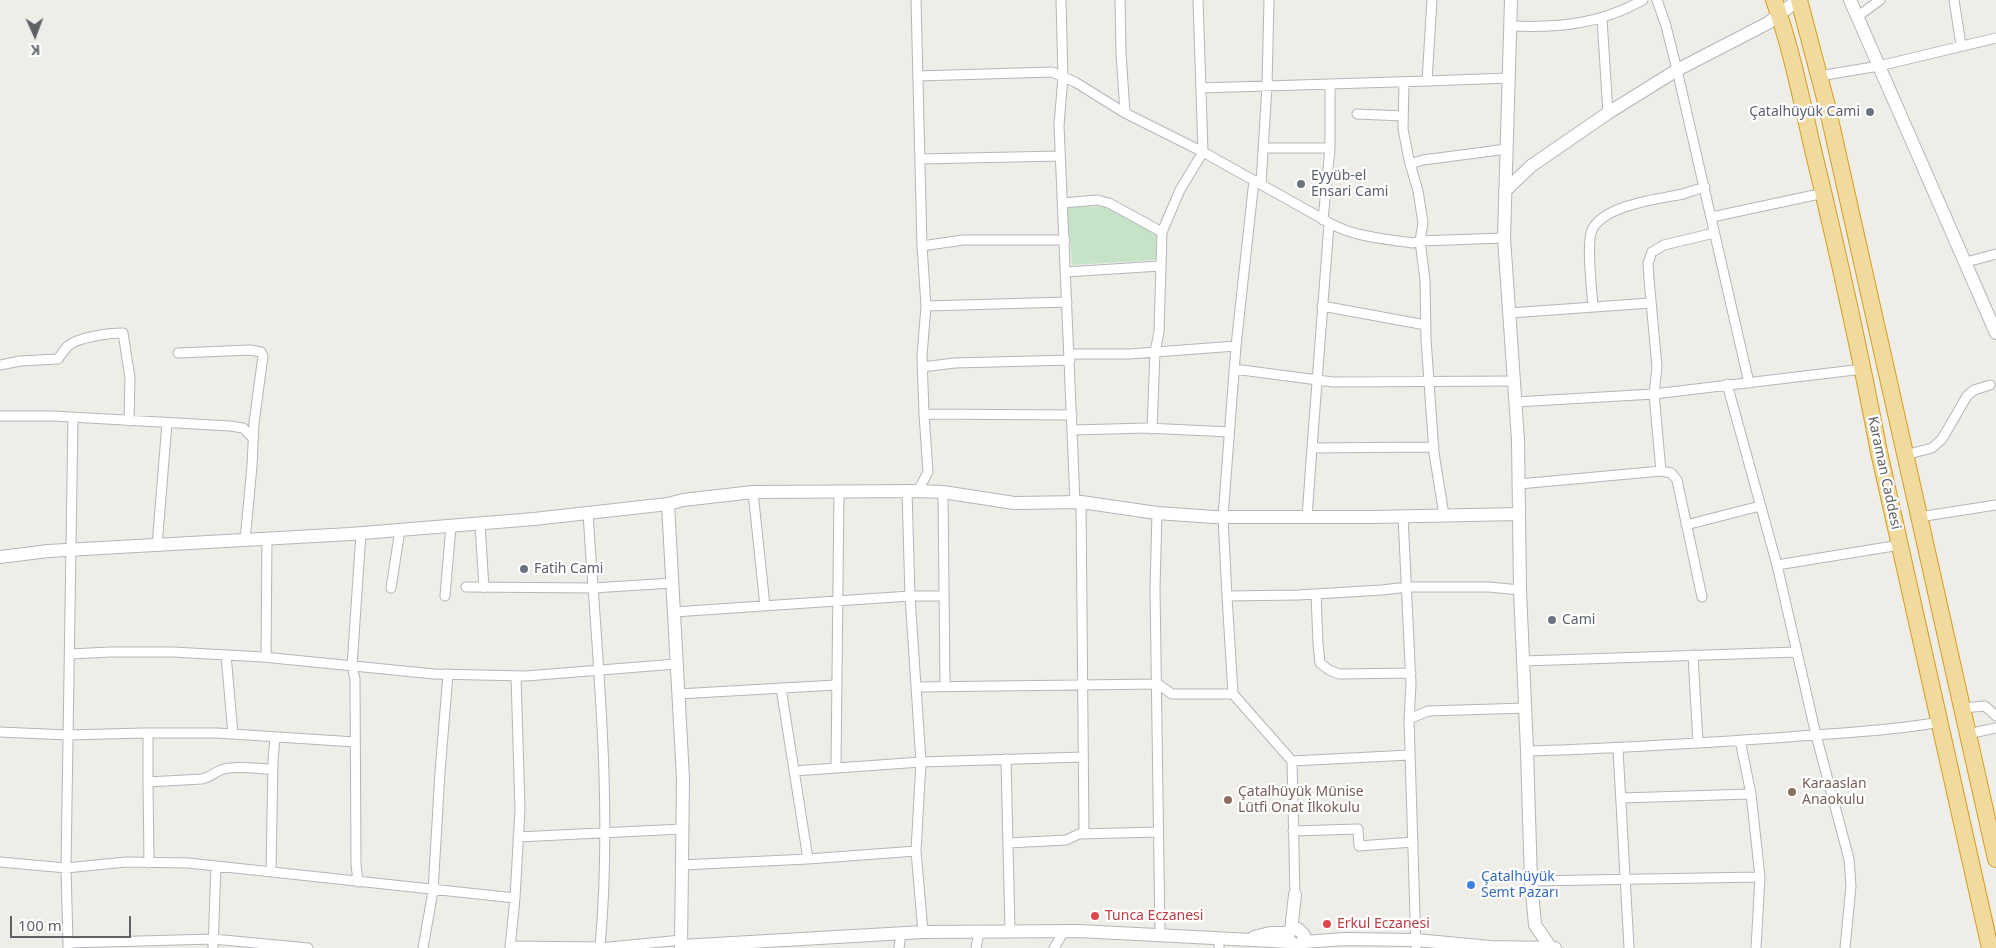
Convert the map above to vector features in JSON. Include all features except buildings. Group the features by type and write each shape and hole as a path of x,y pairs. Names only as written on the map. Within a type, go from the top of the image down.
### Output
{"highway":[{"name":"Karaman Caddesi","path":"1774,0 1784,29 1824,193 1863,369 1879,452 1990,948"},
{"name":"Karaman Caddesi","path":"1798,0 1819,76 1968,734 1991,809 1995,849"}],"street":[{"path":"916,0 922,246 926,306 922,367 928,472 912,491 910,596 921,762 916,851 923,932"},
{"path":"1061,0 1063,77 1059,125 1072,430 1078,502 1083,685 1084,834"},
{"path":"1120,0 1125,113"},
{"path":"1152,429 1155,352 1159,332 1162,232 1180,190 1203,152 1198,0"},
{"path":"1269,0 1263,148 1236,346 1223,517 1233,694 1292,761 1296,939"},
{"path":"1428,82 1432,0"},
{"path":"1512,0 1504,238 1516,402 1520,590 1526,708 1531,881 1535,925 1552,948"},
{"path":"1511,26 1546,27 1571,25 1602,19 1643,0"},
{"path":"1657,0 1666,26 1677,70 1749,383"},
{"path":"1505,191 1531,166 1608,113 1677,70 1762,27 1798,0"},
{"path":"1850,0 1996,331"},
{"path":"1857,16 1880,0"},
{"path":"1954,0 1961,46"},
{"path":"1602,19 1608,113"},
{"path":"1819,76 1879,66 1996,38"},
{"path":"918,76 1052,72 1075,82 1125,113 1258,182 1336,228 1354,234 1413,243 1420,241 1444,242 1504,238"},
{"path":"1202,88 1509,78"},
{"path":"1404,82 1403,129 1424,223 1420,241 1425,280 1434,447 1444,515"},
{"path":"1307,517 1322,306 1330,148 1330,84"},
{"path":"1357,114 1403,116"},
{"path":"1263,148 1330,148"},
{"path":"1410,164 1423,160 1507,149"},
{"path":"920,159 1060,156"},
{"path":"1593,307 1590,247 1592,231 1597,224 1612,212 1630,205 1705,187"},
{"path":"1712,217 1824,193"},
{"path":"1063,203 1097,200 1109,203 1162,232"},
{"path":"1661,471 1654,394 1658,367 1650,303 1648,263 1652,252 1664,245 1714,233"},
{"path":"922,246 963,240 1065,240"},
{"path":"1966,262 1996,254"},
{"path":"1066,272 1160,266"},
{"path":"926,306 1067,302"},
{"path":"1510,312 1650,303"},
{"path":"1322,306 1426,325"},
{"path":"0,364 58,359 69,345 80,340 113,333 124,333 130,378 129,421"},
{"path":"922,367 1236,346"},
{"path":"178,353 250,350 261,352 262,362 253,438 245,541"},
{"path":"1234,369 1333,382 1514,381"},
{"path":"1516,402 1654,394 1863,369"},
{"path":"1728,384 1777,564 1816,735 1849,859 1851,886 1844,948"},
{"path":"1905,455 1932,448 1942,439 1967,396 1974,390 1990,385"},
{"path":"924,414 1072,415"},
{"path":"0,416 73,417 242,428 253,438"},
{"path":"73,417 66,868 68,945 213,944 308,948"},
{"path":"157,546 167,423"},
{"path":"1072,430 1152,429 1229,432"},
{"path":"1312,448 1434,447"},
{"path":"1519,484 1661,471 1671,473 1677,480 1702,597"},
{"path":"836,768 836,602 839,491"},
{"path":"0,557 70,550 266,540 480,524 668,504 683,500 752,492 943,492 1014,503 1078,502 1157,513 1223,517 1519,514"},
{"path":"752,492 765,606"},
{"path":"943,492 945,686"},
{"path":"668,504 683,778 681,945"},
{"path":"1686,525 1760,506"},
{"path":"1919,517 1996,506"},
{"path":"588,513 604,773 604,907 600,948"},
{"path":"1157,513 1156,588 1160,934"},
{"path":"1403,516 1411,673 1409,719 1416,944"},
{"path":"480,524 484,588"},
{"path":"445,596 451,526"},
{"path":"390,588 400,530"},
{"path":"358,882 355,742 356,679 352,666 361,533"},
{"path":"266,540 266,657"},
{"path":"1777,564 1900,545"},
{"path":"466,587 592,588 672,583"},
{"path":"1227,596 1316,594 1407,587 1488,587 1520,590"},
{"path":"1316,594 1320,663 1329,670 1339,674 1411,673"},
{"path":"674,612 910,596 944,596"},
{"path":"70,654 128,652 226,655 448,674 516,676 676,664"},
{"path":"1524,661 1797,652"},
{"path":"226,655 233,734"},
{"path":"1693,656 1698,743"},
{"path":"423,948 432,891 448,674"},
{"path":"516,676 520,809 510,947 600,948 923,932 1064,931 1160,934 1219,943 1270,933 1296,939 1345,939 1490,948 1552,948"},
{"path":"916,687 1158,684 1172,694 1233,694"},
{"path":"678,694 836,685"},
{"path":"781,688 808,859"},
{"path":"1962,708 1985,706 1996,716"},
{"path":"1409,719 1428,711 1526,708"},
{"path":"1527,751 1618,749 1816,735 1940,722"},
{"path":"1968,734 1996,728"},
{"path":"0,732 68,735 148,733 233,734 355,742"},
{"path":"148,733 149,863"},
{"path":"271,872 272,769 276,737"},
{"path":"1740,740 1751,794 1760,877 1756,948"},
{"path":"1618,749 1629,948"},
{"path":"1292,761 1410,755"},
{"path":"794,771 921,762 1083,757"},
{"path":"1006,759 1010,932"},
{"path":"148,782 202,779 210,777 217,771 226,768 272,769"},
{"path":"1620,798 1751,794"},
{"path":"518,837 682,829"},
{"path":"1293,831 1358,829 1359,846 1413,842"},
{"path":"1008,843 1066,840 1079,834 1158,832"},
{"path":"682,865 808,859 916,851"},
{"path":"0,862 66,868 126,862 188,863 432,891 515,898"},
{"path":"213,944 216,866"},
{"path":"1531,881 1760,877"},
{"path":"1054,948 1064,931"},
{"path":"976,948 979,932"},
{"path":"899,948 901,934"}],"green space":[{"path":"1067,206 1107,207 1157,235 1156,260 1072,265"}],"place":[{"name":"Çatalhüyük Cami","path":"1870,112"},
{"name":"Eyyüb-el Ensari Cami","path":"1301,184"},
{"name":"Fatih Cami","path":"524,569"},
{"name":"Cami","path":"1552,620"},
{"name":"Karaaslan Anaokulu","path":"1792,792"},
{"name":"Çatalhüyük Münise Lütfi Onat İlkokulu","path":"1228,800"},
{"name":"Çatalhüyük Semt Pazarı","path":"1471,885"},
{"name":"Tunca Eczanesi","path":"1095,916"},
{"name":"Erkul Eczanesi","path":"1327,924"}]}
